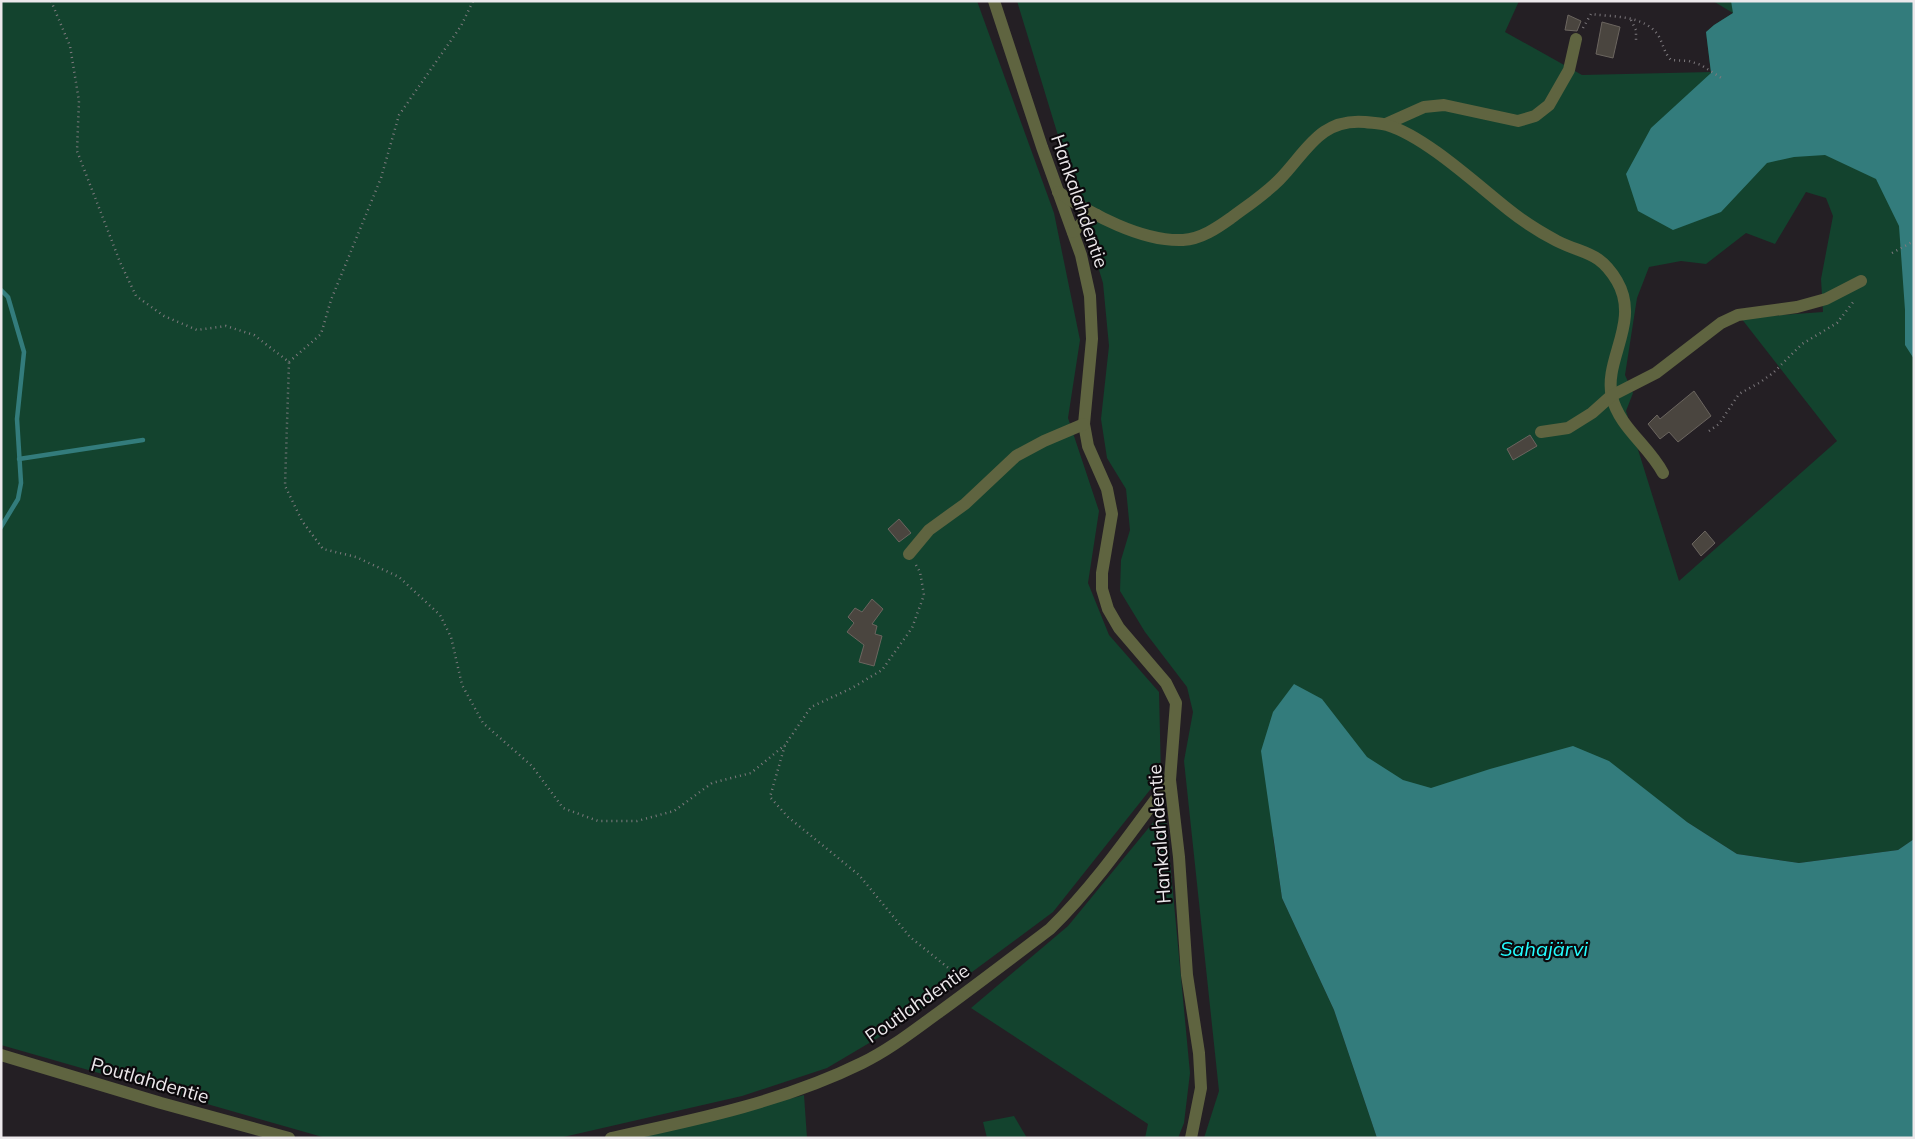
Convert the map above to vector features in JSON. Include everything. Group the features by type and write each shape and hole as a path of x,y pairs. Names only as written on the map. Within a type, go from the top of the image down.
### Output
{"street":[{"name":"Hankalahdentie","path":"994,1 1058,192 1081,254 1090,296 1092,339 1084,424 1088,446 1107,489 1112,514 1102,573 1102,589 1108,609 1119,628 1166,683 1176,703 1170,780 1179,857 1187,975 1199,1053 1201,1088 1191,1138"},
{"path":"1386,124 1424,107 1444,104 1518,121 1535,116 1550,105 1569,70 1576,39"},
{"path":"1058,192 1084,209 1111,223 1155,237 1184,240 1204,235 1218,228 1264,195 1307,146 1321,133 1337,125 1355,122 1386,124 1409,135 1438,154 1526,224 1559,242 1587,252 1603,261 1618,283 1624,303 1625,321 1612,375 1611,396 1622,420 1657,461 1663,472"},
{"path":"1073,232 1083,222 1097,215"},
{"path":"1541,432 1568,428 1592,413 1611,396 1656,373 1721,323 1738,315 1797,307 1826,299 1861,281"},
{"path":"909,554 929,530 964,504 1016,456 1044,441 1084,424"},
{"name":"Poutlahdentie","path":"611,1138 761,1102 828,1079 863,1063 892,1046 1050,929 1072,907 1170,780"},
{"name":"Poutlahdentie","path":"1,1056 289,1138"}],"path":[{"path":"50,1 70,46 79,101 77,151 113,244 136,296 164,316 197,330 226,326 254,335 289,362"},
{"path":"473,1 461,26 399,115 382,178 331,300 321,334 289,362 285,486 302,522 323,549 356,557 399,577 440,615 452,637 462,685 484,723 532,766 563,808 598,821 637,821 674,811 712,783 750,772 785,745 811,708 852,688 882,670 912,628 924,596 920,572 909,554"},
{"path":"1576,39 1591,14 1630,19 1650,27 1657,34 1667,56 1671,60 1690,61 1701,65 1723,79"},
{"path":"1630,19 1636,30 1636,42"},
{"path":"1892,254 1914,241"},
{"path":"1710,431 1719,424 1739,394 1773,373 1802,344 1838,323 1853,302 1861,281"},
{"path":"785,745 770,797 788,817 859,875 910,937 973,987"}],"green space":[{"path":"1,1 977,1 1054,213 1080,340 1068,418 1099,511 1088,583 1109,635 1159,692 1161,776 1053,912 903,1023 827,1068 742,1096 559,1138 326,1138 1,1045"},
{"path":"1017,1 1519,1 1505,32 1582,75 1711,72 1706,32 1733,13 1713,1 1914,1 1914,839 1898,850 1799,863 1737,854 1687,822 1431,788 1273,837 1282,898 1334,1010 1377,1138 1204,1138 1219,1091 1184,761 1193,712 1187,687 1145,632 1120,591 1121,560 1130,530 1126,489 1107,458 1101,419 1109,346 1103,283","holes":["1806,192 1826,198 1833,216 1821,279 1823,312 1741,318 1837,441 1679,581 1626,411 1633,393 1625,375 1637,298 1649,267 1681,261 1706,264 1746,233 1775,244"]},
{"path":"1165,808 1190,1073 1184,1123 1178,1138 1145,1138 1148,1124 971,1008 1068,926"},
{"path":"804,1095 807,1138 639,1138"},
{"path":"1014,1116 1027,1138 987,1138 983,1122"}],"water":[{"path":"1731,1 1914,1 1914,359 1905,345 1905,310 1899,226 1876,179 1825,155 1794,157 1767,163 1721,212 1673,230 1638,211 1626,174 1651,128 1711,73 1706,32 1733,13"},
{"name":"Sahajärvi","path":"1294,684 1322,699 1367,757 1403,780 1431,788 1573,746 1609,761 1687,822 1737,854 1799,863 1898,850 1914,839 1914,1138 1377,1138 1334,1010 1282,898 1261,751 1273,712"}],"building":[{"path":"1568,15 1581,21 1577,31 1565,30"},
{"path":"1602,22 1620,27 1613,58 1596,54"},
{"path":"1694,391 1711,416 1678,442 1669,432 1660,439 1648,424 1657,415 1660,419"},
{"path":"1530,435 1537,446 1513,460 1507,449"},
{"path":"899,519 911,533 899,542 888,529"},
{"path":"1705,531 1715,543 1701,556 1692,544"},
{"path":"872,599 883,609 872,624 877,626 875,634 882,636 874,666 859,662 864,645 847,632 854,623 848,617 855,608 862,612"}],"waterway":[{"path":"1,290 8,297 24,352 17,419 21,483 18,499 1,527"},
{"path":"19,459 143,440"}]}
